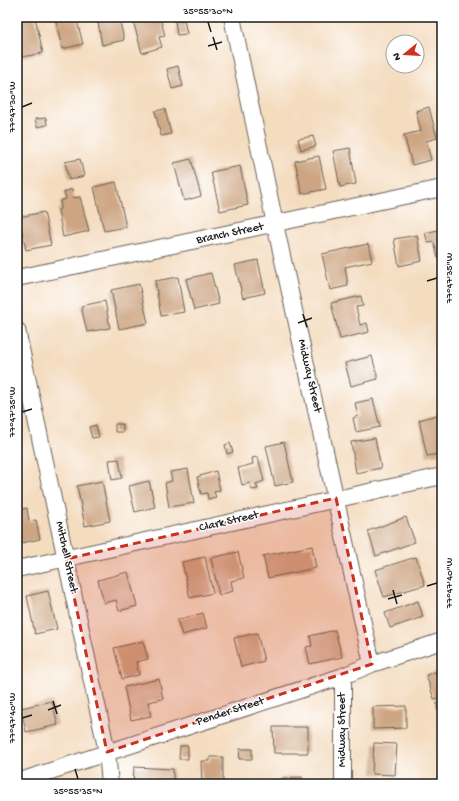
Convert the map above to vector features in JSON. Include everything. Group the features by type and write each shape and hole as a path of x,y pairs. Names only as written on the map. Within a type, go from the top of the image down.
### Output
{"street":[{"name":"Midway Street","path":"232,17 275,224 372,664"},
{"name":"Branch Street","path":"17,278 442,188"},
{"name":"Mitchell Street","path":"17,330 107,752 110,784"},
{"name":"Clark Street","path":"17,569 442,476"},
{"name":"Pender Street","path":"17,782 343,676 372,664 442,641"},
{"name":"Midway Street","path":"343,676 343,784"}],"highlighted area":[{"path":"336,498 372,664 107,752 66,559"}],"building":[{"path":"35,17 43,53 22,57 17,34 17,20"},
{"path":"55,17 76,17 83,44 62,49"},
{"path":"97,17 119,17 124,40 102,45"},
{"path":"132,17 160,17 165,36 159,37 162,47 142,53"},
{"path":"184,20 187,34 177,35 175,21"},
{"path":"178,66 183,86 172,89 167,69"},
{"path":"429,107 437,138 426,141 431,160 412,165 404,135 421,131 416,111"},
{"path":"165,109 171,134 161,136 155,111"},
{"path":"46,118 47,125 37,127 35,119"},
{"path":"313,136 316,146 301,150 298,139"},
{"path":"350,148 356,184 340,187 333,151"},
{"path":"319,156 326,189 302,194 295,161"},
{"path":"80,159 84,176 69,180 65,162"},
{"path":"191,159 201,196 184,201 174,163"},
{"path":"240,166 248,205 220,211 211,172"},
{"path":"116,182 126,227 104,231 94,187"},
{"path":"72,189 73,198 80,197 89,231 63,237 58,210 61,208 60,201 66,199 64,192"},
{"path":"44,212 51,245 26,250 19,217"},
{"path":"442,229 442,257 438,258 434,242 428,243 425,233"},
{"path":"417,235 422,261 399,266 394,239"},
{"path":"368,244 372,261 345,267 348,286 330,290 322,254"},
{"path":"258,260 265,293 243,298 235,265"},
{"path":"211,273 219,304 194,310 186,279"},
{"path":"178,277 184,312 161,316 155,281"},
{"path":"139,284 148,323 119,329 111,290"},
{"path":"361,296 363,306 356,307 360,325 367,323 369,332 340,339 331,303"},
{"path":"105,301 110,328 87,332 81,306"},
{"path":"372,356 378,379 351,386 345,363"},
{"path":"373,399 380,427 356,432 353,418 358,416 355,403"},
{"path":"440,414 442,425 442,450 438,451 439,454 427,456 419,420"},
{"path":"115,424 123,424 123,432 115,432"},
{"path":"96,425 99,437 92,438 89,427"},
{"path":"375,438 381,468 356,473 351,442"},
{"path":"284,442 293,482 275,486 266,446"},
{"path":"230,443 233,452 227,454 225,445"},
{"path":"258,457 264,481 256,484 258,489 252,490 250,483 242,485 238,468 253,464 252,458"},
{"path":"119,459 122,478 112,480 109,460"},
{"path":"188,469 194,503 169,507 165,483 172,481 170,472"},
{"path":"216,471 220,490 214,492 216,497 208,499 207,493 201,494 197,477"},
{"path":"102,481 110,521 85,526 77,486"},
{"path":"149,481 155,507 135,512 129,486"},
{"path":"27,508 29,521 36,520 40,539 17,544 17,510"},
{"path":"406,517 415,542 376,556 368,531"},
{"path":"312,546 316,568 268,578 263,556"},
{"path":"238,552 244,578 231,581 233,591 219,595 211,558"},
{"path":"205,557 213,593 190,598 182,562"},
{"path":"416,557 425,585 384,597 375,570"},
{"path":"128,572 137,606 119,611 116,600 104,603 98,580"},
{"path":"48,591 57,629 35,634 27,596"},
{"path":"418,601 423,617 390,628 385,613"},
{"path":"203,613 207,628 182,635 177,620"},
{"path":"335,630 342,657 310,664 306,647 312,646 310,636"},
{"path":"257,633 264,661 241,667 234,638"},
{"path":"143,641 148,659 136,662 139,675 122,679 114,648"},
{"path":"442,670 442,697 434,699 426,675"},
{"path":"159,679 163,699 148,702 151,716 131,720 124,687"},
{"path":"52,701 58,725 26,732 21,708"},
{"path":"437,703 442,704 442,710 437,710"},
{"path":"406,706 406,728 373,729 373,707"},
{"path":"273,727 308,727 308,753 274,753"},
{"path":"374,743 397,744 395,775 372,774"},
{"path":"180,746 188,746 188,759 179,759"},
{"path":"240,749 252,749 252,759 239,759"},
{"path":"210,757 223,757 223,784 202,784 201,761 210,761"},
{"path":"134,767 173,769 173,784 133,784"},
{"path":"302,777 302,784 282,784 282,778"},
{"path":"374,782 391,783 391,784 374,784"}]}
